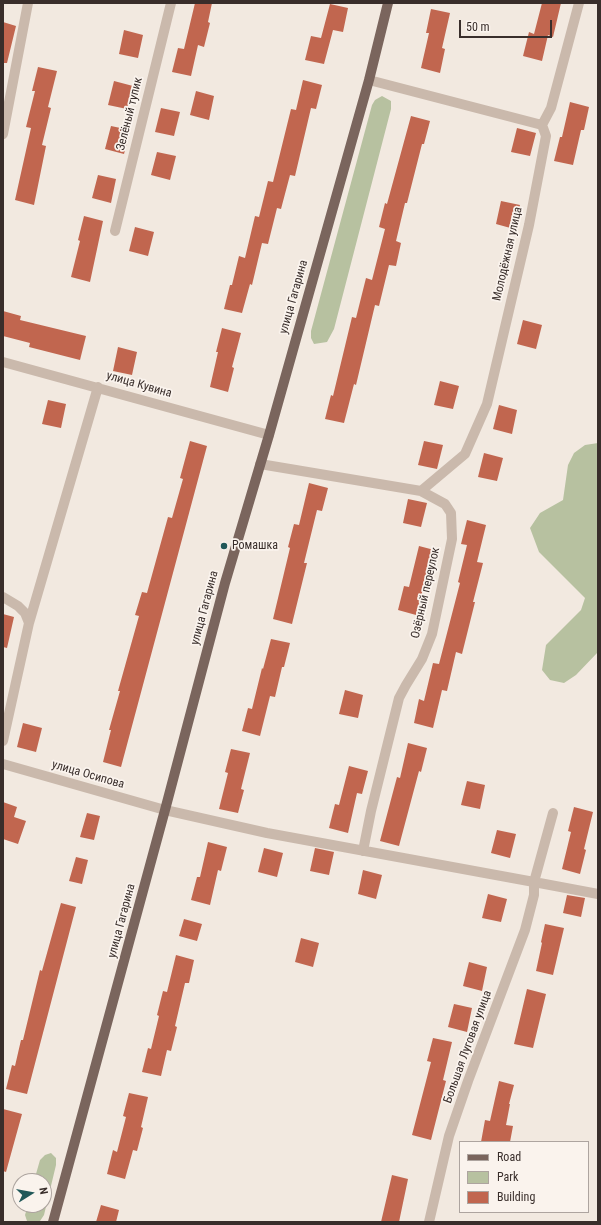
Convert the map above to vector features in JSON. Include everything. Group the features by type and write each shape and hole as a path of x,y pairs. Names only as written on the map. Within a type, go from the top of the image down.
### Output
{"main road":[{"name":"улица Гагарина","path":"53,1222 225,583 269,435 369,80 388,3"}],"street":[{"path":"3,134 28,3"},
{"name":"Зелёный тупик","path":"115,232 171,3"},
{"path":"369,80 542,124 551,108 579,3"},
{"name":"Молодёжная улица","path":"421,491 465,454 487,404 529,225 546,136 542,124"},
{"name":"улица Кувина","path":"3,362 269,435"},
{"path":"3,740 30,623 98,387"},
{"name":"Озёрный переулок","path":"260,464 421,491 445,504 451,513 452,539 432,634 422,659 399,698 371,810 363,851"},
{"path":"3,597 18,606 25,613 30,623"},
{"name":"улица Осипова","path":"3,764 165,810 363,851 598,894"},
{"name":"Большая Луговая улица","path":"429,1222 449,1136 468,1081 525,930 534,896 534,882 553,813"}],"green space":[{"path":"382,96 391,101 391,109 334,329 327,342 314,344 311,338 311,331 372,105 375,100"},
{"path":"598,443 598,652 576,675 564,683 550,680 542,670 546,645 581,610 585,598 539,552 530,528 540,513 563,500 568,465 574,453 585,445"},
{"path":"51,1153 56,1158 52,1182 52,1173 36,1173 40,1160 45,1155"},
{"path":"26,1213 44,1213 40,1221 36,1222 27,1221"}],"building":[{"path":"195,3 212,3 208,22 210,23 204,47 198,45 191,76 172,72 178,48 184,49"},
{"path":"542,3 561,3 553,37 548,35 542,61 523,56 529,32 534,34"},
{"path":"330,4 348,8 343,32 333,30 324,64 305,60 311,36 321,38"},
{"path":"431,9 450,13 442,48 445,49 440,73 421,68 429,33 426,33"},
{"path":"3,22 16,26 7,63 3,63"},
{"path":"124,30 143,35 138,58 119,54"},
{"path":"38,67 57,71 48,107 51,108 42,145 46,146 34,205 15,200 31,128 26,127 35,91 32,91"},
{"path":"303,80 322,85 316,109 311,108 295,176 290,175 281,209 277,208 268,244 262,243 252,285 250,284 242,313 224,309 239,256 245,258 255,216 259,217 268,181 273,182 291,109 296,110"},
{"path":"114,81 133,86 127,109 108,105"},
{"path":"196,91 214,96 209,120 190,115"},
{"path":"570,102 589,107 584,130 581,130 573,165 554,161 560,137 562,137"},
{"path":"161,108 180,112 174,136 155,132"},
{"path":"411,116 430,121 424,144 422,144 407,203 405,203 396,241 401,243 396,266 389,265 379,306 375,305 356,385 354,384 344,423 325,419 331,395 333,396 352,317 356,318 366,278 372,280 385,229 379,227 385,203 387,204"},
{"path":"111,126 130,130 124,154 105,149"},
{"path":"517,128 536,133 530,156 511,152"},
{"path":"157,152 176,156 170,180 151,175"},
{"path":"98,175 116,179 111,203 92,198"},
{"path":"501,201 520,205 514,229 496,224"},
{"path":"84,216 103,221 90,282 71,277 80,241 78,240"},
{"path":"135,227 154,232 148,256 129,251"},
{"path":"3,311 21,316 20,320 86,336 80,360 29,347 30,343 3,336"},
{"path":"523,320 542,325 536,349 517,344"},
{"path":"222,328 241,333 232,367 234,368 228,392 210,387"},
{"path":"118,347 137,352 132,375 113,371"},
{"path":"440,381 459,386 453,409 434,405"},
{"path":"48,400 66,404 61,428 42,424"},
{"path":"499,405 517,410 512,434 493,429"},
{"path":"190,441 207,446 121,767 103,762 111,730 109,730 120,691 118,691 139,616 135,615 142,592 147,593 168,517 172,518 183,479 180,478"},
{"path":"424,441 443,445 437,469 418,465"},
{"path":"484,453 503,458 497,481 478,477"},
{"path":"309,483 328,488 322,511 317,510 304,563 307,563 292,624 273,619 290,548 288,547 294,524 299,525"},
{"path":"408,499 427,503 421,527 403,523"},
{"path":"467,520 486,525 477,562 483,563 462,654 456,652 447,691 442,690 433,728 414,723 419,699 424,701 433,663 439,664 460,583 458,582 467,545 461,544"},
{"path":"419,546 438,551 432,575 427,574 416,615 398,610 404,586 409,587"},
{"path":"3,614 14,617 7,648 3,647"},
{"path":"271,639 290,643 284,667 282,667 275,697 270,696 260,736 242,731 248,708 252,709"},
{"path":"345,690 363,695 358,718 339,714"},
{"path":"23,723 42,728 36,752 17,747"},
{"path":"408,743 427,748 421,772 419,771 399,846 380,841 397,777 400,778"},
{"path":"231,749 250,753 241,789 244,790 238,813 219,809 228,773 225,772"},
{"path":"349,766 368,771 362,794 357,793 348,833 329,828 335,804 339,805"},
{"path":"467,781 485,785 480,809 461,805"},
{"path":"3,802 17,807 14,817 26,821 18,844 3,839"},
{"path":"574,807 593,812 584,849 586,850 580,874 562,869 571,832 568,831"},
{"path":"87,813 100,816 94,840 80,837"},
{"path":"497,830 516,834 510,858 491,853"},
{"path":"208,842 227,847 221,871 218,870 210,905 191,900 197,877 200,877"},
{"path":"264,848 283,853 277,877 258,872"},
{"path":"315,848 334,852 329,875 310,871"},
{"path":"76,857 88,860 82,884 69,881"},
{"path":"363,870 382,875 376,899 358,894"},
{"path":"488,894 507,899 501,922 482,918"},
{"path":"567,895 585,898 581,917 563,913"},
{"path":"61,903 76,907 27,1094 6,1089 12,1065 15,1066 21,1040 23,1040 40,970 42,971"},
{"path":"184,919 202,924 197,941 179,936"},
{"path":"545,924 564,928 553,975 536,971"},
{"path":"301,938 319,943 313,967 295,962"},
{"path":"176,955 194,960 189,983 185,983 171,1051 167,1050 161,1076 142,1072 148,1048 151,1049 163,991 167,992"},
{"path":"469,962 487,967 482,991 463,986"},
{"path":"527,989 546,994 533,1048 514,1044"},
{"path":"454,1004 472,1008 467,1032 448,1027"},
{"path":"433,1038 452,1042 443,1080 446,1081 431,1140 412,1135 431,1062 427,1061"},
{"path":"499,1081 514,1085 506,1125 513,1126 510,1141 481,1141 485,1120 490,1121"},
{"path":"129,1093 148,1097 141,1127 143,1128 137,1151 133,1150 125,1179 107,1174 113,1150 117,1152 126,1117 123,1116"},
{"path":"3,1109 22,1114 6,1172 3,1171"},
{"path":"392,1175 408,1179 399,1222 381,1222"},
{"path":"101,1205 119,1210 116,1222 96,1222"}],"place":[{"name":"Ромашка","path":"224,546"}]}
